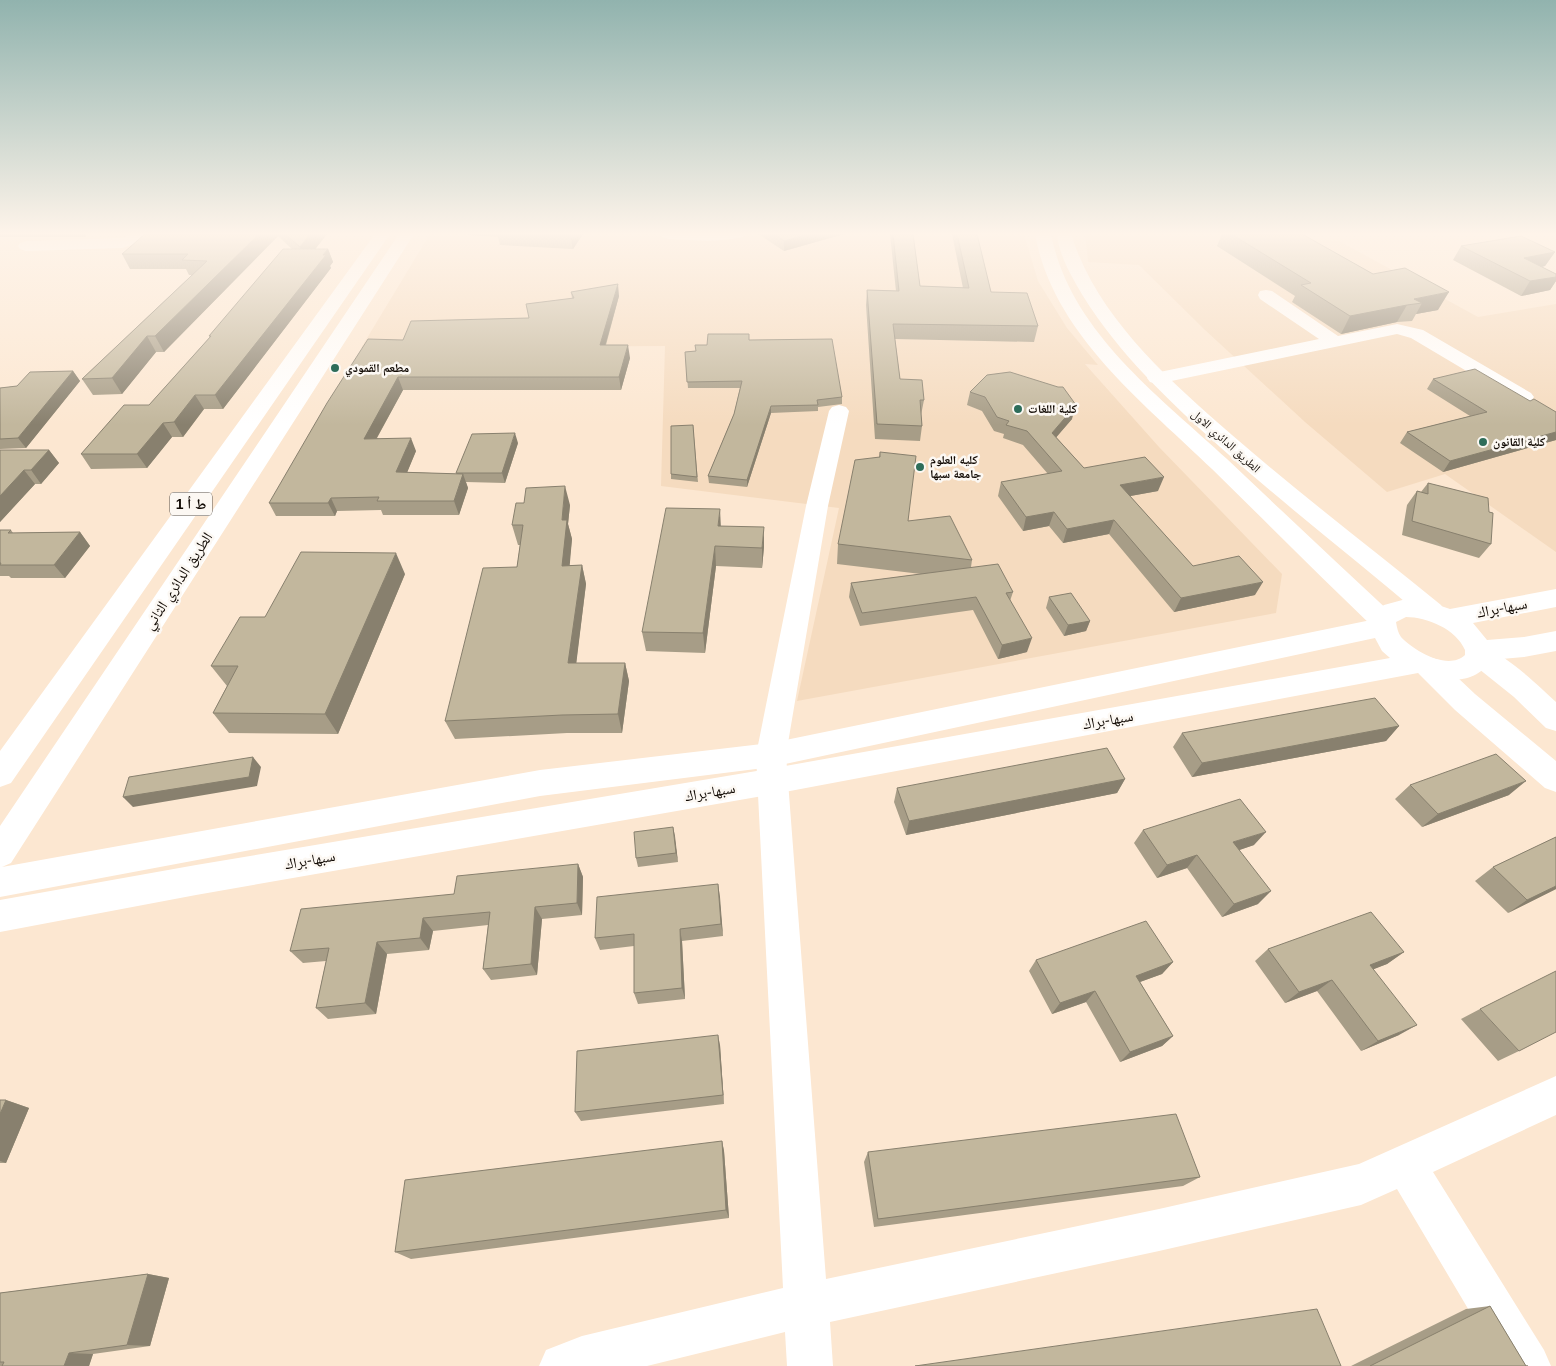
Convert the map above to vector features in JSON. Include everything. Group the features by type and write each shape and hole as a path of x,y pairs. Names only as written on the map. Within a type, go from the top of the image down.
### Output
{"main road":[{"name":"الطريق الدائري الثاني","path":"0,774 337,298"},
{"name":"الطريق الدائري الثاني","path":"0,853 364,298"},
{"name":"الطريق الدائري الاول","path":"1067,298 1076,313 1110,355 1173,421 1382,624 1390,642 1398,650 1424,665"},
{"name":"الطريق الدائري الاول","path":"1094,298 1119,334 1157,378 1268,479 1440,615 1469,634 1478,652 1524,689 1556,720"},
{"path":"1270,298 1335,342"},
{"path":"1157,378 1393,330 1412,332 1524,397"},
{"path":"810,1366 773,768 817,506 839,411"},
{"name":"سبها-براك","path":"0,882 540,783 773,768 1382,624 1387,614 1395,610 1412,608 1440,615 1556,598"},
{"path":"1424,665 1444,670 1468,667 1475,662 1478,652 1524,648 1556,640"},
{"name":"سبها-براك","path":"0,916 773,768 1424,665"},
{"path":"1424,665 1556,779"},
{"path":"562,1366 582,1359 807,1305 1159,1230 1360,1184 1556,1095"},
{"path":"1404,1163 1528,1366"}],"shaded area":[{"name":"كليه العلوم جامعة سبها","path":"391,298 1048,298 1067,328 1098,365 1085,364 1159,447 1282,574 1276,613 797,701 839,508 661,486 665,346 361,348"},
{"path":"1172,298 1443,298 1478,317 1556,304 1556,552 1445,474 1387,492 1305,422"}],"building":[{"path":"168,298 194,298 155,336 147,336 112,378 82,379"},
{"path":"242,298 292,298 215,395 195,395 174,422 163,423 137,454 81,454 124,405 149,405 211,336 209,336"},
{"path":"574,298 614,298 600,345 628,345 619,377 398,377 364,439 411,438 396,472 463,474 454,501 377,501 379,497 331,498 328,503 269,503 327,403 368,339 403,340 411,321 529,318 526,304"},
{"path":"868,298 1029,298 1038,326 893,324 900,379 922,380 924,400 920,400 922,426 877,424"},
{"path":"1321,298 1420,298 1414,299 1422,303 1407,305 1350,316"},
{"path":"708,334 749,334 749,340 832,339 842,397 817,400 818,405 771,406 747,480 708,476 734,414 742,381 687,382 685,352 696,351 695,345 707,345"},
{"path":"1475,369 1530,401 1534,399 1556,412 1556,432 1450,461 1407,432 1487,412 1433,379"},
{"path":"73,371 18,438 0,439 0,388 17,386 30,372"},
{"path":"1010,372 1063,387 1076,405 1052,433 1084,468 1145,457 1164,477 1120,485 1193,566 1239,556 1263,582 1181,598 1114,520 1067,529 1054,512 1026,517 1001,482 1062,471 1027,431 1006,425 1009,421 997,417 985,397 970,392 987,375"},
{"path":"693,425 697,477 671,474 671,426"},
{"path":"515,433 502,473 456,473 472,434"},
{"path":"0,450 49,450 31,470 24,470 0,496"},
{"path":"880,452 916,456 908,521 950,516 972,560 838,544 855,460 880,457"},
{"path":"1428,483 1488,498 1489,512 1493,513 1491,544 1412,521 1417,491 1428,494"},
{"path":"565,486 562,520 567,520 562,566 582,565 568,663 625,663 618,714 445,721 483,568 517,567 523,525 512,525 516,503 524,503 526,488"},
{"path":"666,508 720,509 718,526 764,527 762,548 715,546 703,633 642,632"},
{"path":"0,530 11,530 8,533 80,532 54,565 0,565"},
{"path":"301,552 396,553 325,714 213,713 238,666 211,666 240,617 265,617"},
{"path":"998,564 1013,592 1006,593 1032,638 1002,645 976,597 862,613 851,583"},
{"path":"1071,593 1090,621 1068,625 1049,597"},
{"path":"1375,698 1399,726 1202,763 1182,733"},
{"path":"1107,748 1125,779 909,821 897,788"},
{"path":"1496,754 1526,781 1438,814 1410,785"},
{"path":"253,757 249,777 123,797 129,777"},
{"path":"1240,799 1266,832 1233,842 1271,891 1234,904 1197,855 1167,865 1143,830"},
{"path":"673,827 676,853 636,858 634,832"},
{"path":"1556,837 1556,886 1527,900 1493,867"},
{"path":"578,864 577,903 535,907 531,964 483,969 490,912 423,918 420,938 377,942 365,1003 316,1008 329,948 290,951 301,909 454,894 457,876"},
{"path":"718,884 721,924 680,929 682,988 634,993 634,934 595,938 597,897"},
{"path":"1371,912 1404,952 1370,965 1417,1025 1378,1041 1332,980 1299,992 1268,949"},
{"path":"1146,921 1173,962 1136,976 1173,1036 1130,1052 1095,991 1060,1003 1036,960"},
{"path":"1556,971 1556,1032 1519,1051 1480,1009"},
{"path":"718,1035 723,1095 575,1112 577,1051"},
{"path":"0,1100 6,1100 0,1114"},
{"path":"1176,1114 1200,1177 878,1219 868,1152"},
{"path":"722,1141 726,1210 395,1252 405,1180"},
{"path":"148,1274 127,1345 69,1353 64,1366 2,1366 4,1362 0,1362 0,1293"},
{"path":"1490,1306 1526,1366 1370,1366"},
{"path":"1317,1309 1341,1366 915,1366"}],"place":[{"name":"مطعم القمودي","path":"335,368"},
{"name":"كلية اللغات","path":"1018,409"},
{"name":"كلية القانون","path":"1483,442"},
{"name":"كليه العلوم جامعة سبها","path":"920,467"}]}
